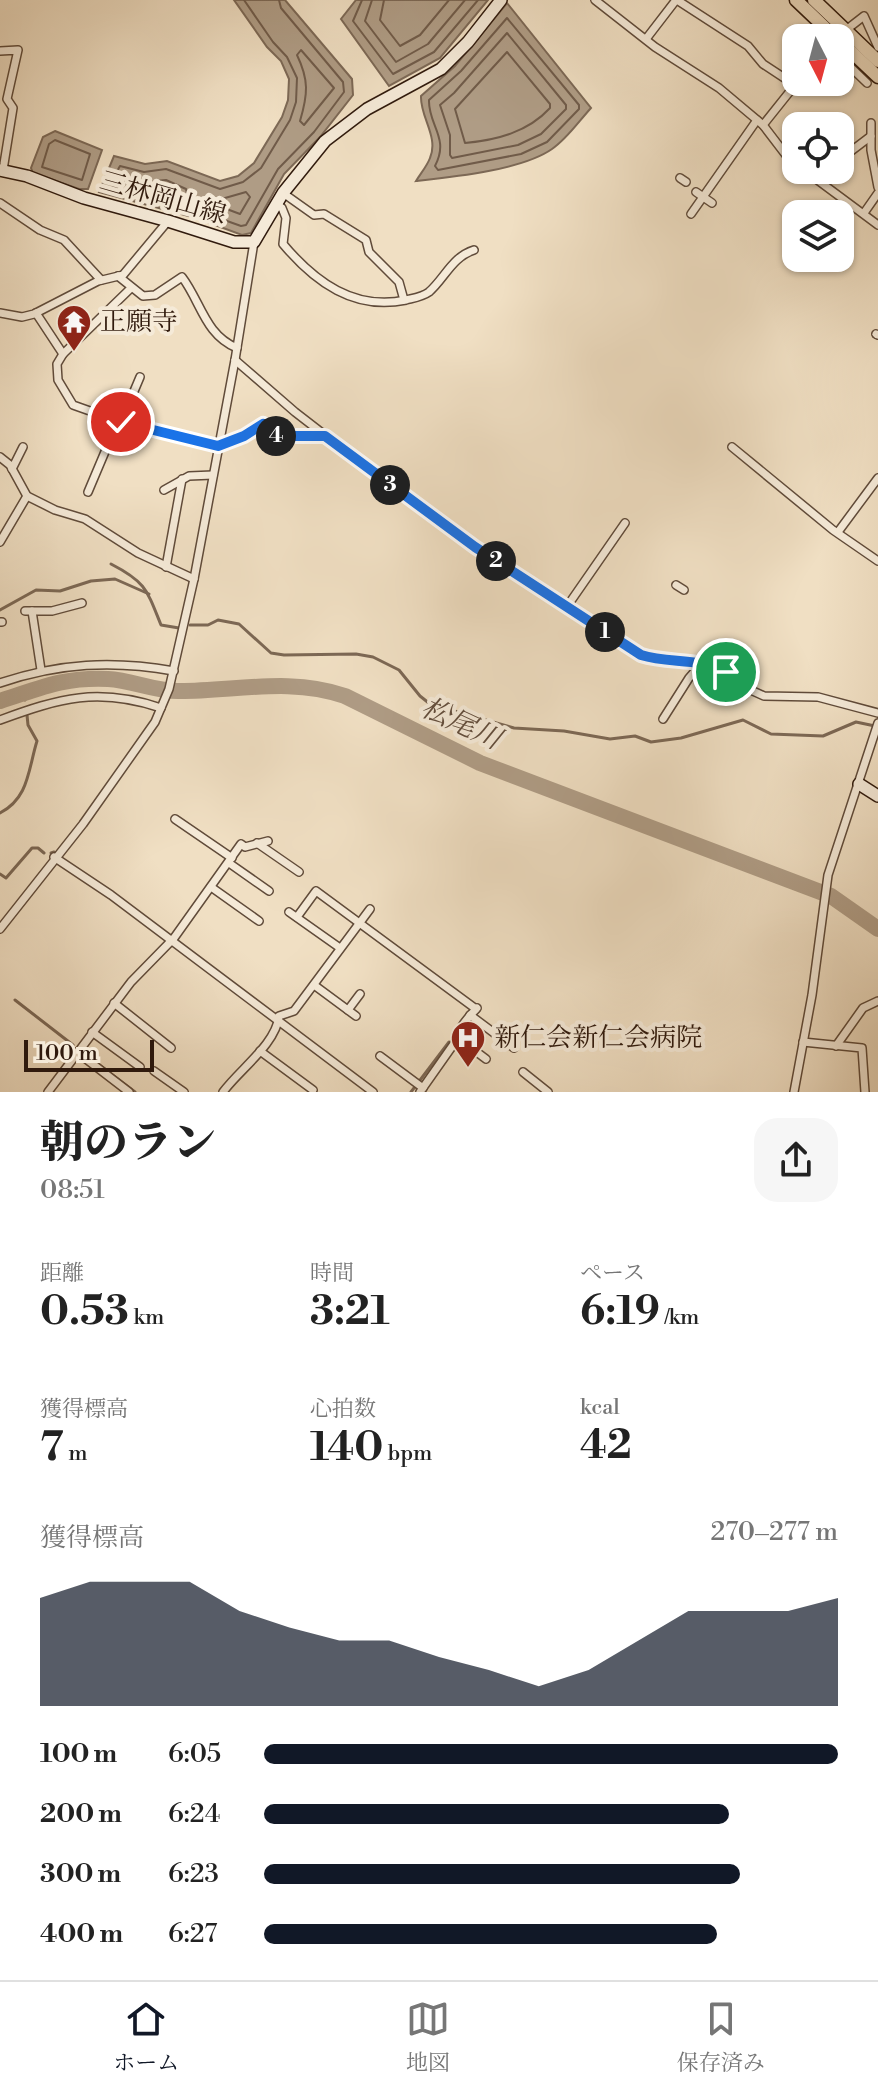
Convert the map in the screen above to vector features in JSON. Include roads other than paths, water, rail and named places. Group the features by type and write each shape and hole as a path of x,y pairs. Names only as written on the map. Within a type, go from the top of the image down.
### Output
{"main road":[{"name":"三林岡山線","path":"1,170 234,242 254,242 283,193 325,141 387,98 428,78 452,59 501,0"},
{"path":"796,0 825,24"},
{"path":"814,0 832,24"},
{"path":"854,45 878,61"},
{"path":"854,54 873,80"},
{"path":"859,784 878,796"}],"street":[{"path":"595,0 719,88 760,123 782,148"},
{"path":"646,39 676,0 748,46 763,64 795,85 700,195 691,214"},
{"path":"854,25 864,16 875,30 878,47"},
{"path":"0,51 18,50 7,99 13,108 1,170"},
{"path":"854,67 873,80"},
{"path":"871,123 878,187"},
{"path":"854,149 871,136"},
{"path":"728,162 736,168"},
{"path":"824,184 878,225"},
{"path":"283,193 314,215 324,214 366,240 369,252 399,282 404,300"},
{"path":"864,213 878,193"},
{"path":"700,195 712,203"},
{"path":"0,203 40,230 64,240 101,280"},
{"path":"276,204 282,208 286,218 283,244 307,272 338,293 384,305 428,293 461,254 474,250"},
{"path":"0,313 22,317 36,313 101,280 123,275 168,221"},
{"path":"0,929 83,824 155,722 162,707 174,672 194,579 254,242"},
{"path":"118,276 143,296 155,295 182,277 213,333 237,348"},
{"path":"131,288 63,354 57,364 58,380 73,405 121,422 218,446 244,436 263,424 276,436 325,436"},
{"path":"36,313 63,354"},
{"path":"235,360 325,436 475,547 641,655 716,667 744,687 764,696 818,697 878,713"},
{"path":"121,422 140,377"},
{"path":"88,492 107,447 108,417"},
{"path":"12,469 23,447"},
{"path":"732,447 878,561"},
{"path":"0,457 12,469 27,496 55,510 85,519 138,553 194,579"},
{"path":"164,490 182,479 213,475"},
{"path":"838,532 878,478"},
{"path":"166,567 182,479"},
{"path":"0,542 27,496"},
{"path":"566,608 625,523"},
{"path":"41,670 39,642 28,611 52,611 82,603"},
{"path":"0,683 41,670 83,664 113,663 174,672"},
{"path":"663,719 702,663"},
{"path":"0,720 40,704 86,697 137,700 162,707"},
{"path":"671,706 679,711"},
{"path":"794,1092 812,995 828,875 877,725"},
{"path":"175,819 269,891"},
{"path":"184,840 191,831"},
{"path":"48,1092 114,1003 171,940 241,844 245,847 268,841"},
{"path":"257,843 299,872"},
{"path":"54,857 171,940 373,1092"},
{"path":"211,887 259,921"},
{"path":"340,948 293,914 316,891 359,923 376,940 475,1010 514,1048"},
{"path":"223,1092 271,1039 279,1016 294,1011 370,909"},
{"path":"314,985 356,1016"},
{"path":"348,1010 360,994"},
{"path":"836,1046 863,1008 878,1001"},
{"path":"114,1003 171,1048"},
{"path":"380,1056 420,1088 475,1010"},
{"path":"92,1032 140,1067"},
{"path":"145,1043 153,1034"},
{"path":"458,1038 486,1059"},
{"path":"803,1042 862,1048 865,1092"},
{"path":"122,1054 129,1046"},
{"path":"260,1051 313,1090"},
{"path":"77,1052 129,1092"},
{"path":"154,1071 184,1092"},
{"path":"523,1072 532,1084 548,1092"},
{"path":"863,1082 874,1082"}],"water":[{"path":"234,0 285,0 352,79 353,95 320,137 284,174 251,233 242,235 196,218 99,192 114,156 145,164 167,161 220,181 238,176 254,163 282,117 288,100 289,79 281,61 267,47"},
{"path":"356,0 488,0 440,58 389,86 341,19"},
{"path":"507,3 591,108 563,140 539,156 487,171 416,181 432,150 421,96 455,66"},
{"path":"55,131 102,150 88,189 79,189 33,173 31,168 43,137"}],"waterway":[{"path":"111,564 132,576 144,588 161,625 179,628"},
{"path":"0,610 36,590 60,591 91,581 115,579 149,594"},
{"path":"190,625 208,625 218,620 239,624 271,653 373,657 399,670 430,704 514,728 564,731 610,739 635,736 651,742 681,738 743,720 771,734 823,736 856,722 875,726"},
{"name":"松尾川","path":"0,701 52,684 92,679 117,680 171,691 263,686 325,690 345,696 480,763 831,896 878,929"},
{"name":"松尾川","path":"23,693 25,700"},
{"path":"0,813 17,800 29,773 37,741 28,725 27,715"},
{"path":"0,874 6,878 32,848 44,853"},
{"path":"15,1000 73,1045"},
{"path":"411,1092 449,1042"},
{"path":"82,1052 135,1092"}],"place":[{"name":"正願寺","path":"74,353"},
{"name":"新仁会新仁会病院","path":"468,1069"}]}
